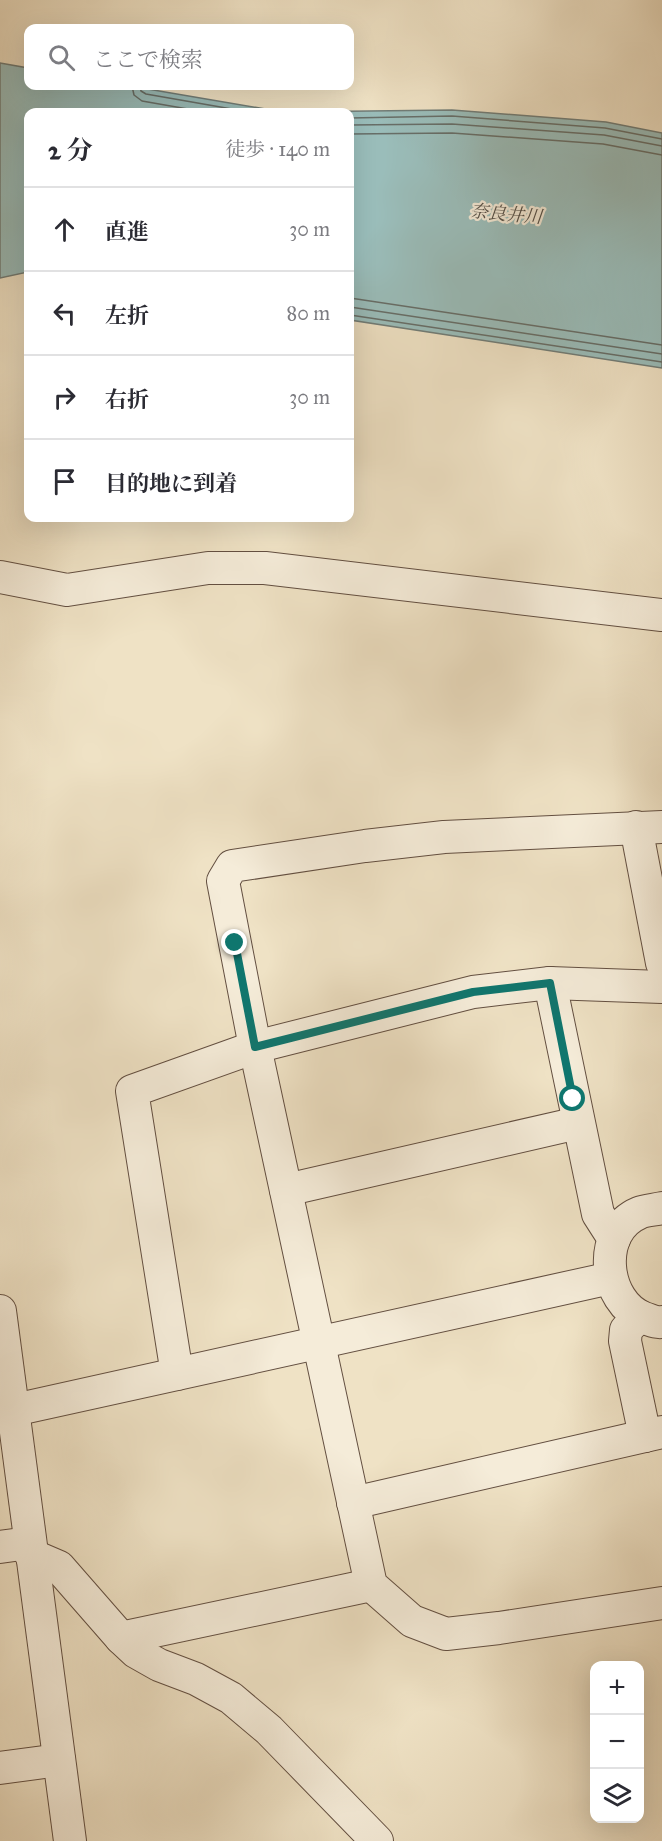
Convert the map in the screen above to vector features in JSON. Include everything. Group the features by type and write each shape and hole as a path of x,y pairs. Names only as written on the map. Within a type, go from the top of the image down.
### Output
{"street":[{"path":"0,578 67,590 208,568 265,568 662,615"},
{"path":"662,963 649,827 444,837 365,846 232,866 223,881 255,1047 371,1585 412,1622 446,1634 662,1603"},
{"path":"550,983 598,1214 614,1239"},
{"path":"177,1374 132,1091 255,1047 473,992 550,983 662,987"},
{"path":"286,1190 578,1123"},
{"path":"650,1319 626,1306 616,1293 611,1278 609,1258 614,1239 624,1224 638,1213 662,1208"},
{"path":"14,1410 611,1278"},
{"path":"353,1503 653,1434 625,1341 626,1330 650,1319"},
{"path":"1,1324 14,1410 20,1548 59,1760 70,1841"},
{"path":"20,1548 59,1567 136,1652 159,1665 196,1679 231,1698 269,1730 377,1841"},
{"path":"121,1638 371,1585"},
{"path":"0,1768 59,1760"}],"water":[{"path":"0,63 24,67 24,90 154,90 259,108 24,108 24,273 0,278"},
{"name":"奈良井川","path":"452,110 606,122 662,133 662,368 354,321 354,111"}],"route":[{"path":"235,943 255,1047 473,992 550,983 573,1099"}]}
